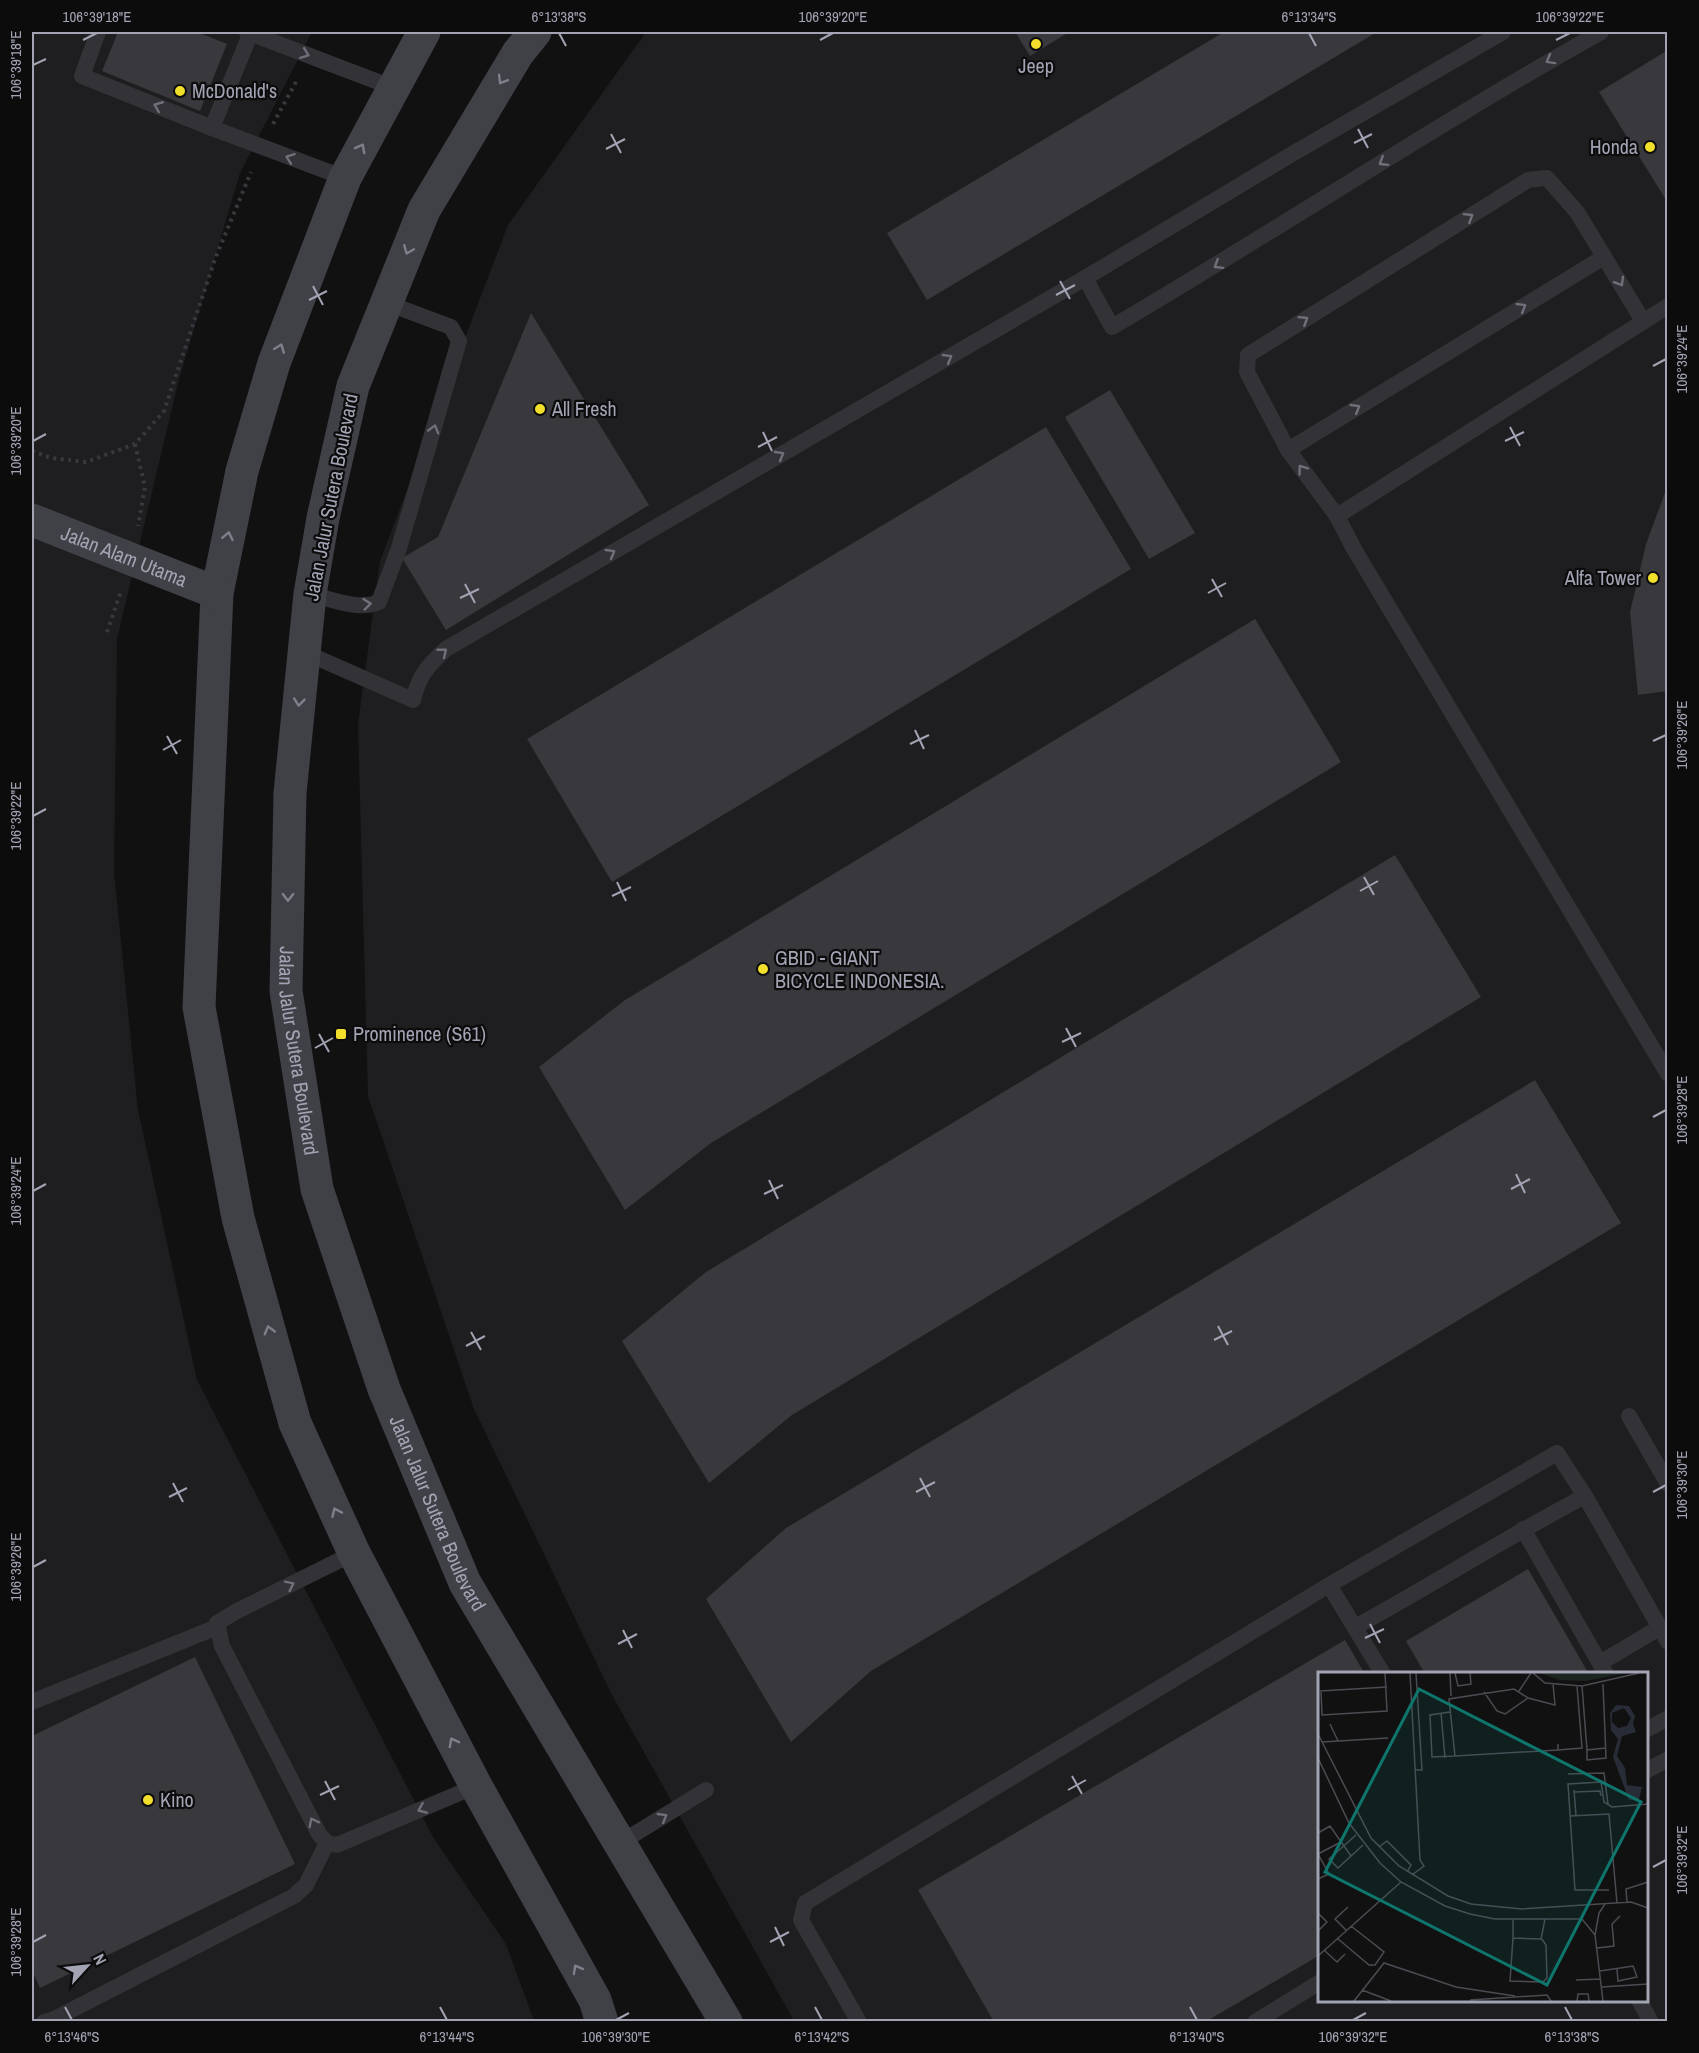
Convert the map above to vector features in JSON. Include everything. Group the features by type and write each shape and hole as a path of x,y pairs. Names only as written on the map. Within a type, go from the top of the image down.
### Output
{"main road":[{"path":"424,32 345,178 274,363 242,471 217,593 199,1007 238,1218 296,1423 354,1553 476,1786 595,2000 602,2022"},
{"name":"Jalan Jalur Sutera Boulevard","path":"535,32 518,53 424,210 353,386 323,518 310,594 290,793 286,991 317,1189 384,1389 465,1583 726,2022"},
{"name":"Jalan Alam Utama","path":"32,520 217,593"}],"lane":[{"path":"98,32 82,75 212,128 345,178"},
{"path":"212,128 250,32 394,88"},
{"path":"304,652 413,700 417,683 428,666 446,649 1503,32"},
{"path":"1085,278 1112,327 1177,290 1538,67 1601,32"},
{"path":"1643,321 1577,212 1547,178 1528,180 1248,355 1247,372 1288,450 1337,516 1360,559 1668,1074"},
{"path":"1288,450 1604,256"},
{"path":"310,594 356,605 370,606 379,602 399,548 459,341 451,327 387,303"},
{"path":"1337,516 1668,306"},
{"path":"1629,1416 1668,1484"},
{"path":"859,2022 801,1920 805,1903 1329,1585 1557,1453 1585,1496 1663,1635 1603,1668 1523,1529"},
{"path":"1354,1627 1523,1529 1585,1496"},
{"path":"354,1553 217,1623 222,1646 319,1834 327,1843 337,1845 476,1786"},
{"path":"1329,1585 1382,1672"},
{"path":"32,1702 217,1627"},
{"path":"1648,1729 1668,1718"},
{"path":"1648,1770 1668,1759"},
{"path":"620,1843 706,1790"},
{"path":"44,2022 52,2020 294,1896 306,1885 327,1843"},
{"path":"1255,2022 1318,1983"},
{"path":"1639,2002 1651,2022"}],"path":[{"path":"32,451 51,458 86,462 135,444 164,411 215,259 261,147 310,56"}],"shaded area":[{"path":"32,32 312,32 240,173 178,383 117,639 114,872 138,1110 197,1380 433,1837 506,1944 534,2021 32,2022"},
{"path":"646,32 1667,32 1667,2021 794,2021 611,1693 474,1409 368,1096 358,724 380,561 508,225"}],"building":[{"name":"McDonald's","path":"118,32 197,32 227,44 200,111 102,71"},
{"name":"Jeep","path":"1015,32 1069,32 1030,56"},
{"path":"1224,32 1377,32 927,300 887,233"},
{"name":"Honda","path":"1668,50 1668,203 1599,92"},
{"name":"All Fresh","path":"531,313 649,505 446,630 402,558 438,537"},
{"path":"1110,390 1195,533 1149,559 1065,417"},
{"path":"1046,427 1131,569 612,882 527,739"},
{"name":"Alfa Tower","path":"1667,487 1668,691 1638,695 1630,612 1646,544"},
{"path":"1255,619 1341,762 711,1143 625,1210 539,1067 625,1000"},
{"path":"1395,855 1481,997 792,1415 709,1483 622,1341 706,1272"},
{"path":"1535,1080 1621,1223 871,1671 791,1742 706,1599 786,1528"},
{"path":"1528,1569 1588,1672 1424,1672 1406,1641"},
{"path":"1345,1640 1364,1672 1318,1672 1318,1956 1205,2022 994,2022 918,1890"},
{"name":"Kino","path":"195,1657 295,1864 40,1988 32,1970 32,1736"}],"place":[{"name":"Jeep","path":"1036,44"},
{"name":"McDonald's","path":"180,91"},
{"name":"Honda","path":"1650,147"},
{"name":"All Fresh","path":"540,409"},
{"name":"Alfa Tower","path":"1653,578"},
{"name":"GBID - GIANT BICYCLE INDONESIA.","path":"763,969"},
{"name":"Prominence (S61)","path":"341,1034"},
{"name":"Kino","path":"148,1800"}]}
